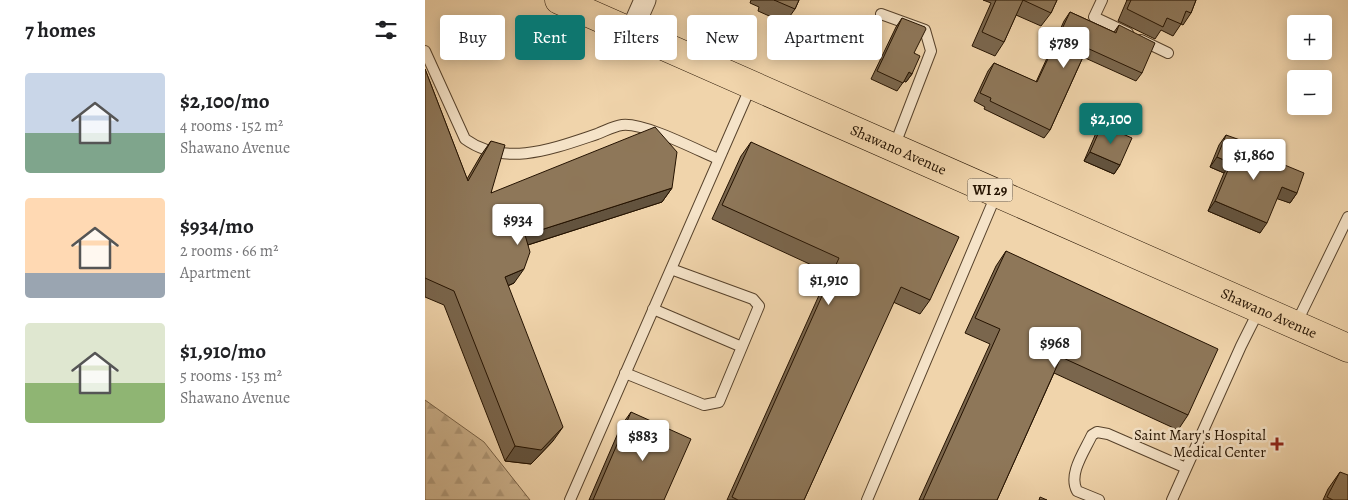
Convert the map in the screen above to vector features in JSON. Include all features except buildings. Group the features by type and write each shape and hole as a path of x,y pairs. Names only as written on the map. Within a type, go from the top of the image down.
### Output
{"main road":[{"name":"Shawano Avenue","path":"559,0 595,16"},
{"name":"Shawano Avenue","path":"677,52 1348,348"}],"street":[{"path":"638,15 645,0"}],"lane":[{"path":"1102,0 1094,17 1169,53"},
{"path":"881,14 925,30 931,51 894,148"},
{"path":"425,51 465,139 475,146 504,154 537,152 555,148 622,125 642,126 718,159"},
{"path":"569,500 751,85"},
{"path":"867,500 997,193"},
{"path":"1296,325 1348,217"},
{"path":"625,373 704,405 719,402 759,306 753,299 671,269"},
{"path":"653,309 742,347"},
{"path":"1172,500 1241,346 1260,309"},
{"path":"1099,500 1077,491 1073,477 1092,436 1097,432 1108,434 1186,468"}],"green space":[{"path":"425,400 484,442 530,500 425,500"}],"place":[{"name":"Saint Mary's Hospital Medical Center","path":"1277,444"}]}
